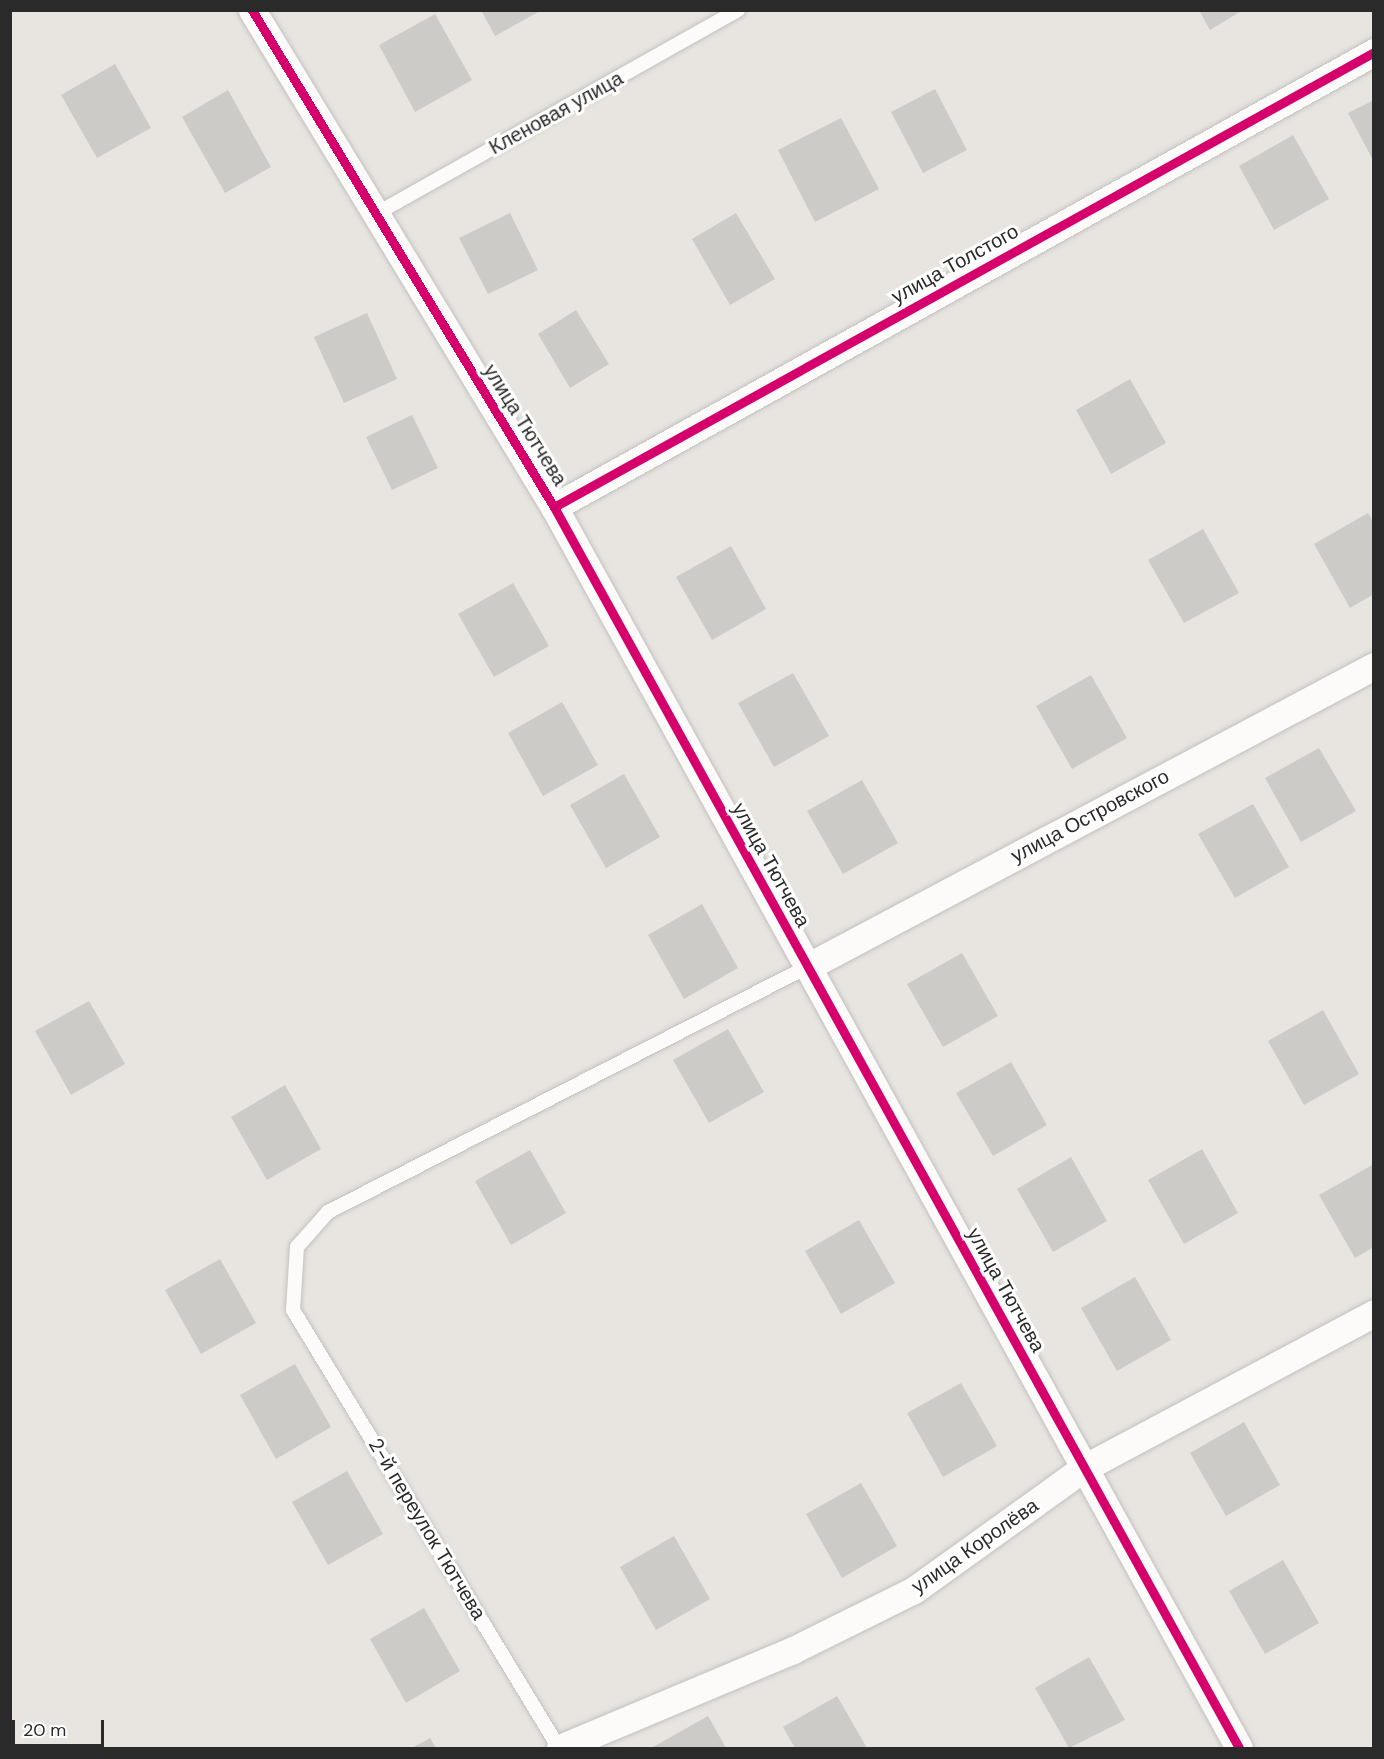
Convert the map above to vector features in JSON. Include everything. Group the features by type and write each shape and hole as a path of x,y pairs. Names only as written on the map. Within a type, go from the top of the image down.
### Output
{"street":[{"name":"улица Тютчева","path":"252,10 374,215 554,507 1239,1749"},
{"name":"улица Толстого","path":"554,507 1374,52"},
{"name":"улица Островского","path":"807,967 1374,666"},
{"name":"улица Королёва","path":"560,1748 793,1650 914,1590 1084,1468 1374,1312"}],"lane":[{"name":"Кленовая улица","path":"374,215 738,10"},
{"name":"2-й переулок Тютчева","path":"560,1748 293,1310 297,1247 328,1212 807,967"}],"building":[{"path":"481,10 542,10 495,36"},
{"path":"1199,10 1243,10 1210,30"},
{"path":"435,14 472,80 415,112 379,45"},
{"path":"115,64 151,128 97,158 61,95"},
{"path":"935,89 967,150 923,173 891,112"},
{"path":"228,90 271,167 225,193 182,117"},
{"path":"1374,100 1374,162 1348,113"},
{"path":"841,118 879,189 815,222 778,150"},
{"path":"1293,135 1329,199 1274,230 1239,166"},
{"path":"510,213 538,270 488,294 459,238"},
{"path":"736,213 775,279 730,305 692,239"},
{"path":"576,310 609,364 570,388 538,334"},
{"path":"367,313 397,379 344,403 314,337"},
{"path":"1130,379 1166,443 1111,474 1076,410"},
{"path":"412,415 438,468 392,490 366,437"},
{"path":"1368,513 1374,523 1374,594 1350,608 1314,544"},
{"path":"1203,529 1239,593 1184,623 1148,560"},
{"path":"731,546 766,609 712,640 676,577"},
{"path":"513,583 549,646 494,677 458,614"},
{"path":"793,673 829,736 774,767 738,703"},
{"path":"1091,675 1127,738 1072,769 1036,706"},
{"path":"562,702 598,765 543,796 508,733"},
{"path":"1319,748 1356,811 1301,842 1265,778"},
{"path":"624,774 660,837 606,868 570,805"},
{"path":"862,780 898,843 843,874 807,811"},
{"path":"1253,804 1289,867 1235,898 1198,834"},
{"path":"702,904 738,968 684,999 648,935"},
{"path":"962,953 998,1016 943,1047 907,984"},
{"path":"89,1001 125,1064 71,1095 35,1031"},
{"path":"1323,1010 1359,1074 1304,1105 1268,1041"},
{"path":"728,1029 764,1092 709,1123 673,1060"},
{"path":"1011,1062 1047,1125 993,1156 956,1093"},
{"path":"285,1085 321,1149 267,1180 231,1117"},
{"path":"1202,1149 1238,1213 1184,1244 1148,1180"},
{"path":"530,1150 566,1213 511,1245 475,1181"},
{"path":"1071,1157 1107,1221 1053,1252 1017,1189"},
{"path":"1374,1164 1374,1247 1355,1258 1319,1195"},
{"path":"859,1220 895,1283 841,1314 805,1251"},
{"path":"220,1259 256,1323 201,1354 165,1290"},
{"path":"1135,1277 1171,1340 1117,1371 1081,1308"},
{"path":"295,1364 331,1427 276,1459 240,1395"},
{"path":"961,1383 997,1446 943,1477 907,1413"},
{"path":"1244,1422 1280,1485 1226,1516 1190,1453"},
{"path":"347,1471 383,1534 328,1565 292,1502"},
{"path":"861,1483 897,1546 842,1578 806,1514"},
{"path":"674,1536 710,1599 656,1630 620,1567"},
{"path":"1283,1560 1319,1623 1265,1654 1229,1591"},
{"path":"424,1608 460,1671 406,1703 370,1639"},
{"path":"1089,1657 1125,1720 1069,1748 1035,1688"},
{"path":"837,1696 867,1748 795,1748 783,1727"},
{"path":"708,1716 726,1748 653,1747"},
{"path":"430,1738 436,1748 412,1748"}],"cycle path":[{"path":"252,10 554,507 1239,1748"},
{"path":"554,507 1374,52"}]}
